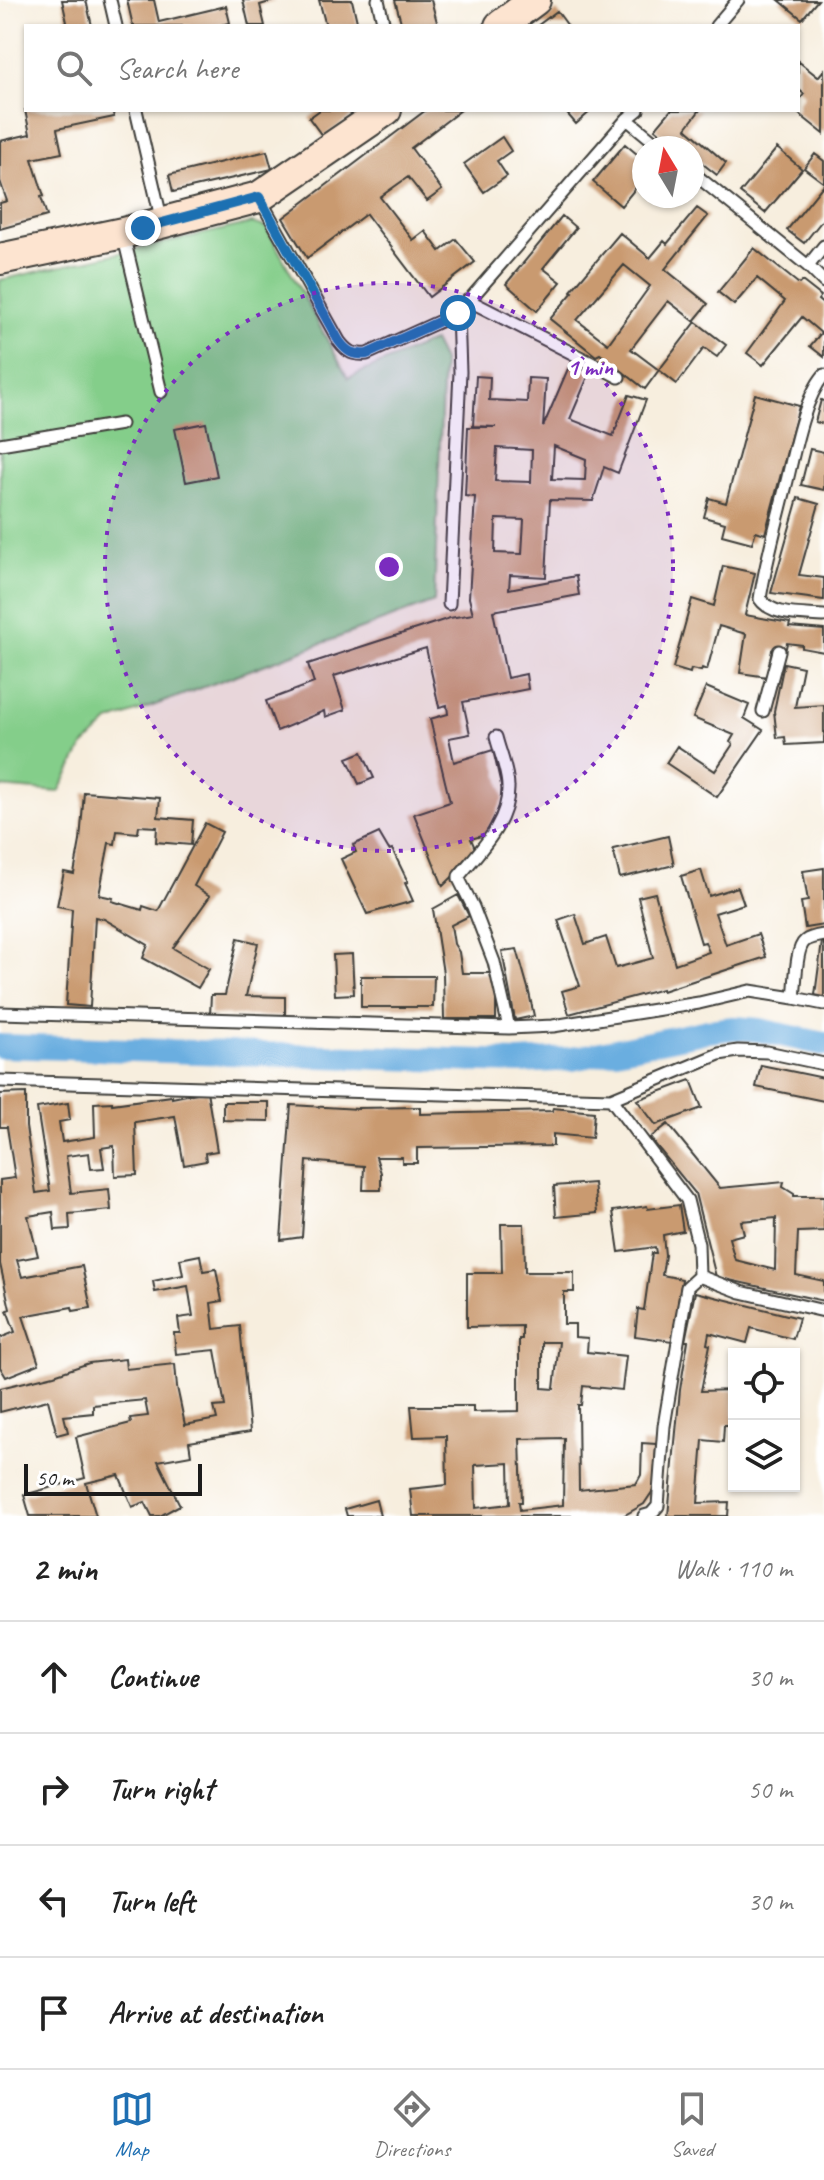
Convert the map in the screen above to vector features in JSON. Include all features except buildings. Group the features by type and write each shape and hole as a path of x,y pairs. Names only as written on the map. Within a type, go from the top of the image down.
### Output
{"street":[{"path":"503,24 535,0"},
{"path":"0,259 123,233 259,197 383,112"}],"lane":[{"path":"110,0 116,24"},
{"path":"378,0 384,24"},
{"path":"718,24 738,0"},
{"path":"136,112 162,223"},
{"path":"259,197 347,351 354,355 367,354 458,313 636,112"},
{"path":"627,119 648,136"},
{"path":"704,182 824,282"},
{"path":"123,233 161,392"},
{"path":"808,266 824,246"},
{"path":"468,300 619,377"},
{"path":"449,604 460,372 458,313"},
{"path":"824,375 815,386 798,439 760,599 766,607 784,617 824,616"},
{"path":"0,444 121,424"},
{"path":"763,711 779,651"},
{"path":"496,737 508,784 508,800 491,837 459,876 494,962 509,1028"},
{"path":"794,998 802,943 824,935"},
{"path":"0,1013 509,1028 553,1026 684,1006 750,991 824,1004"},
{"path":"0,1081 611,1099 719,1054 767,1052 824,1064"},
{"path":"611,1099 687,1200 698,1244 699,1276 687,1287 664,1426 658,1506 651,1514 644,1516"},
{"path":"699,1276 741,1292 824,1311"}],"green space":[{"path":"252,223 266,227 348,378 433,341 443,361 434,602 109,722 83,747 59,792 0,787 0,280"}],"waterway":[{"path":"0,1046 519,1062 572,1059 734,1028 759,1030 824,1044"}],"route":[{"path":"143,228 259,197 339,341 354,355 367,354 458,313"}]}
